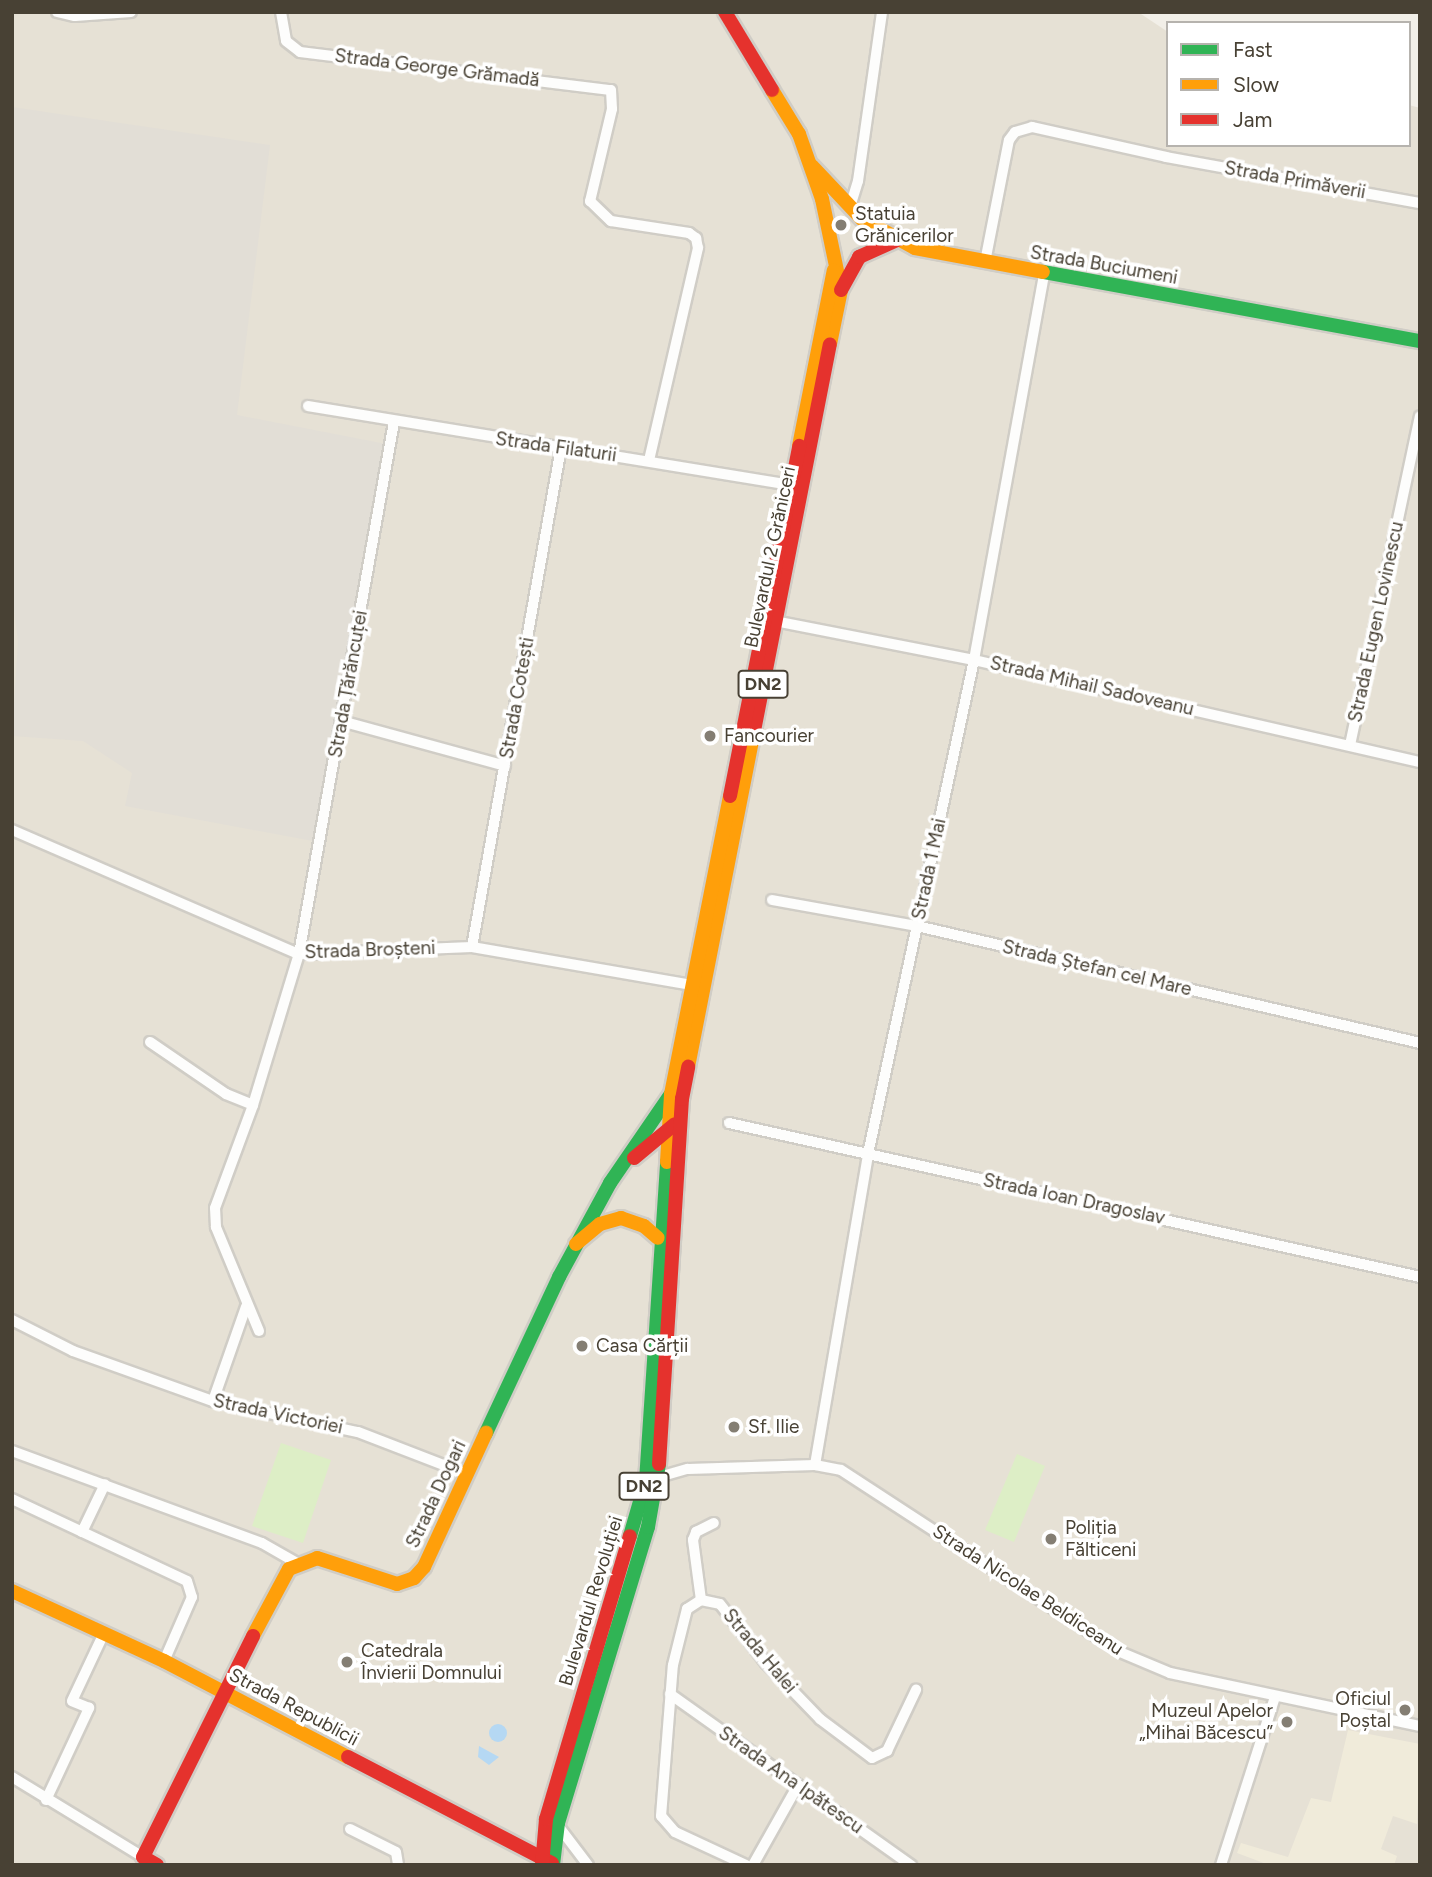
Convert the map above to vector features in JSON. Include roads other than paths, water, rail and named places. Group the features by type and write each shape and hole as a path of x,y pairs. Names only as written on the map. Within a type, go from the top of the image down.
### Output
{"main road":[{"name":"Bulevardul 2 Grăniceri","path":"676,1096 701,987 769,619 841,290 835,270 829,227 811,165 772,85 725,12"},
{"name":"Strada Buciumeni","path":"811,165 850,207 897,240 1044,274 1420,341"},
{"path":"841,290 859,257 897,240"},
{"name":"Bulevardul 2 Grăniceri","path":"797,486 835,270"},
{"name":"Bulevardul Revoluției","path":"548,1863 552,1821 652,1479 679,1120 676,1096"},
{"name":"Bulevardul Revoluției","path":"652,1479 658,1238 666,1132 676,1096"},
{"name":"Strada Dogari","path":"297,1563 317,1558 386,1583 407,1582 424,1567 576,1244 622,1167 676,1096"},
{"name":"Strada Dogari","path":"622,1167 679,1120"},
{"path":"576,1244 600,1224 621,1218 644,1226 658,1238"},
{"path":"142,1860 275,1588 297,1563"},
{"name":"Strada Republicii","path":"12,1591 223,1691 548,1863"}],"street":[{"path":"57,12 75,16 131,12"},
{"name":"Strada George Grămadă","path":"281,12 286,41 300,52 605,87 613,99 590,201 611,221 689,233 698,248 649,460"},
{"path":"850,207 858,181 882,12"},
{"name":"Strada Primăverii","path":"985,262 1009,141 1015,132 1032,127 1420,203"},
{"name":"Strada 1 Mai","path":"815,1465 867,1154 974,660 1044,274"},
{"name":"Strada Filaturii","path":"308,406 797,486"},
{"name":"Strada Eugen Lovinescu","path":"1350,745 1420,416"},
{"name":"Strada Țărăncuței","path":"259,1331 246,1307 216,1227 215,1208 253,1105 299,950 394,422"},
{"name":"Strada Cotești","path":"472,947 561,448"},
{"name":"Strada Mihail Sadoveanu","path":"769,619 974,660 1420,762"},
{"path":"341,721 505,766"},
{"name":"Strada Broșteni","path":"12,830 299,950 472,947 701,987"},
{"name":"Strada Ștefan cel Mare","path":"772,900 916,926 1420,1044"},
{"path":"150,1042 226,1094 253,1105"},
{"name":"Strada Ioan Dragoslav","path":"729,1123 1420,1277"},
{"path":"213,1401 246,1307"},
{"name":"Strada Victoriei","path":"12,1320 82,1354 213,1401 358,1432 467,1474"},
{"path":"12,1451 273,1547 297,1563"},
{"name":"Strada Nicolae Beldiceanu","path":"652,1479 688,1469 815,1465 841,1470 872,1487 1120,1652 1170,1673 1420,1726"},
{"path":"82,1532 105,1484"},
{"path":"12,1499 178,1577 191,1587 192,1597 163,1661"},
{"path":"701,1600 693,1540 696,1532 714,1523"},
{"name":"Strada Halei","path":"746,1865 675,1832 661,1816 670,1694 682,1623 687,1609 701,1600 720,1604 766,1663 820,1719 872,1758 887,1751 916,1690"},
{"path":"47,1800 89,1708 72,1701 104,1633"},
{"name":"Strada Ana Ipătescu","path":"670,1694 911,1865"},
{"path":"1221,1865 1275,1697"},
{"path":"12,1777 142,1860"},
{"path":"753,1865 798,1785"},
{"path":"552,1821 588,1865"},
{"path":"350,1829 398,1853 398,1865"}],"water":[{"path":"498,1724 504,1727 507,1733 504,1739 498,1742 492,1739 489,1733 492,1727"},
{"path":"479,1746 499,1757 489,1765 478,1757"}],"place":[{"name":"Statuia Grănicerilor","path":"841,225"},
{"name":"Fancourier","path":"710,736"},
{"name":"Casa Cărții","path":"582,1346"},
{"name":"Sf. Ilie","path":"734,1427"},
{"name":"Poliția Fălticeni","path":"1051,1539"},
{"name":"Catedrala Învierii Domnului","path":"347,1662"},
{"name":"Oficiul Poștal","path":"1405,1710"},
{"name":"Muzeul Apelor „Mihai Băcescu”","path":"1287,1722"}]}
